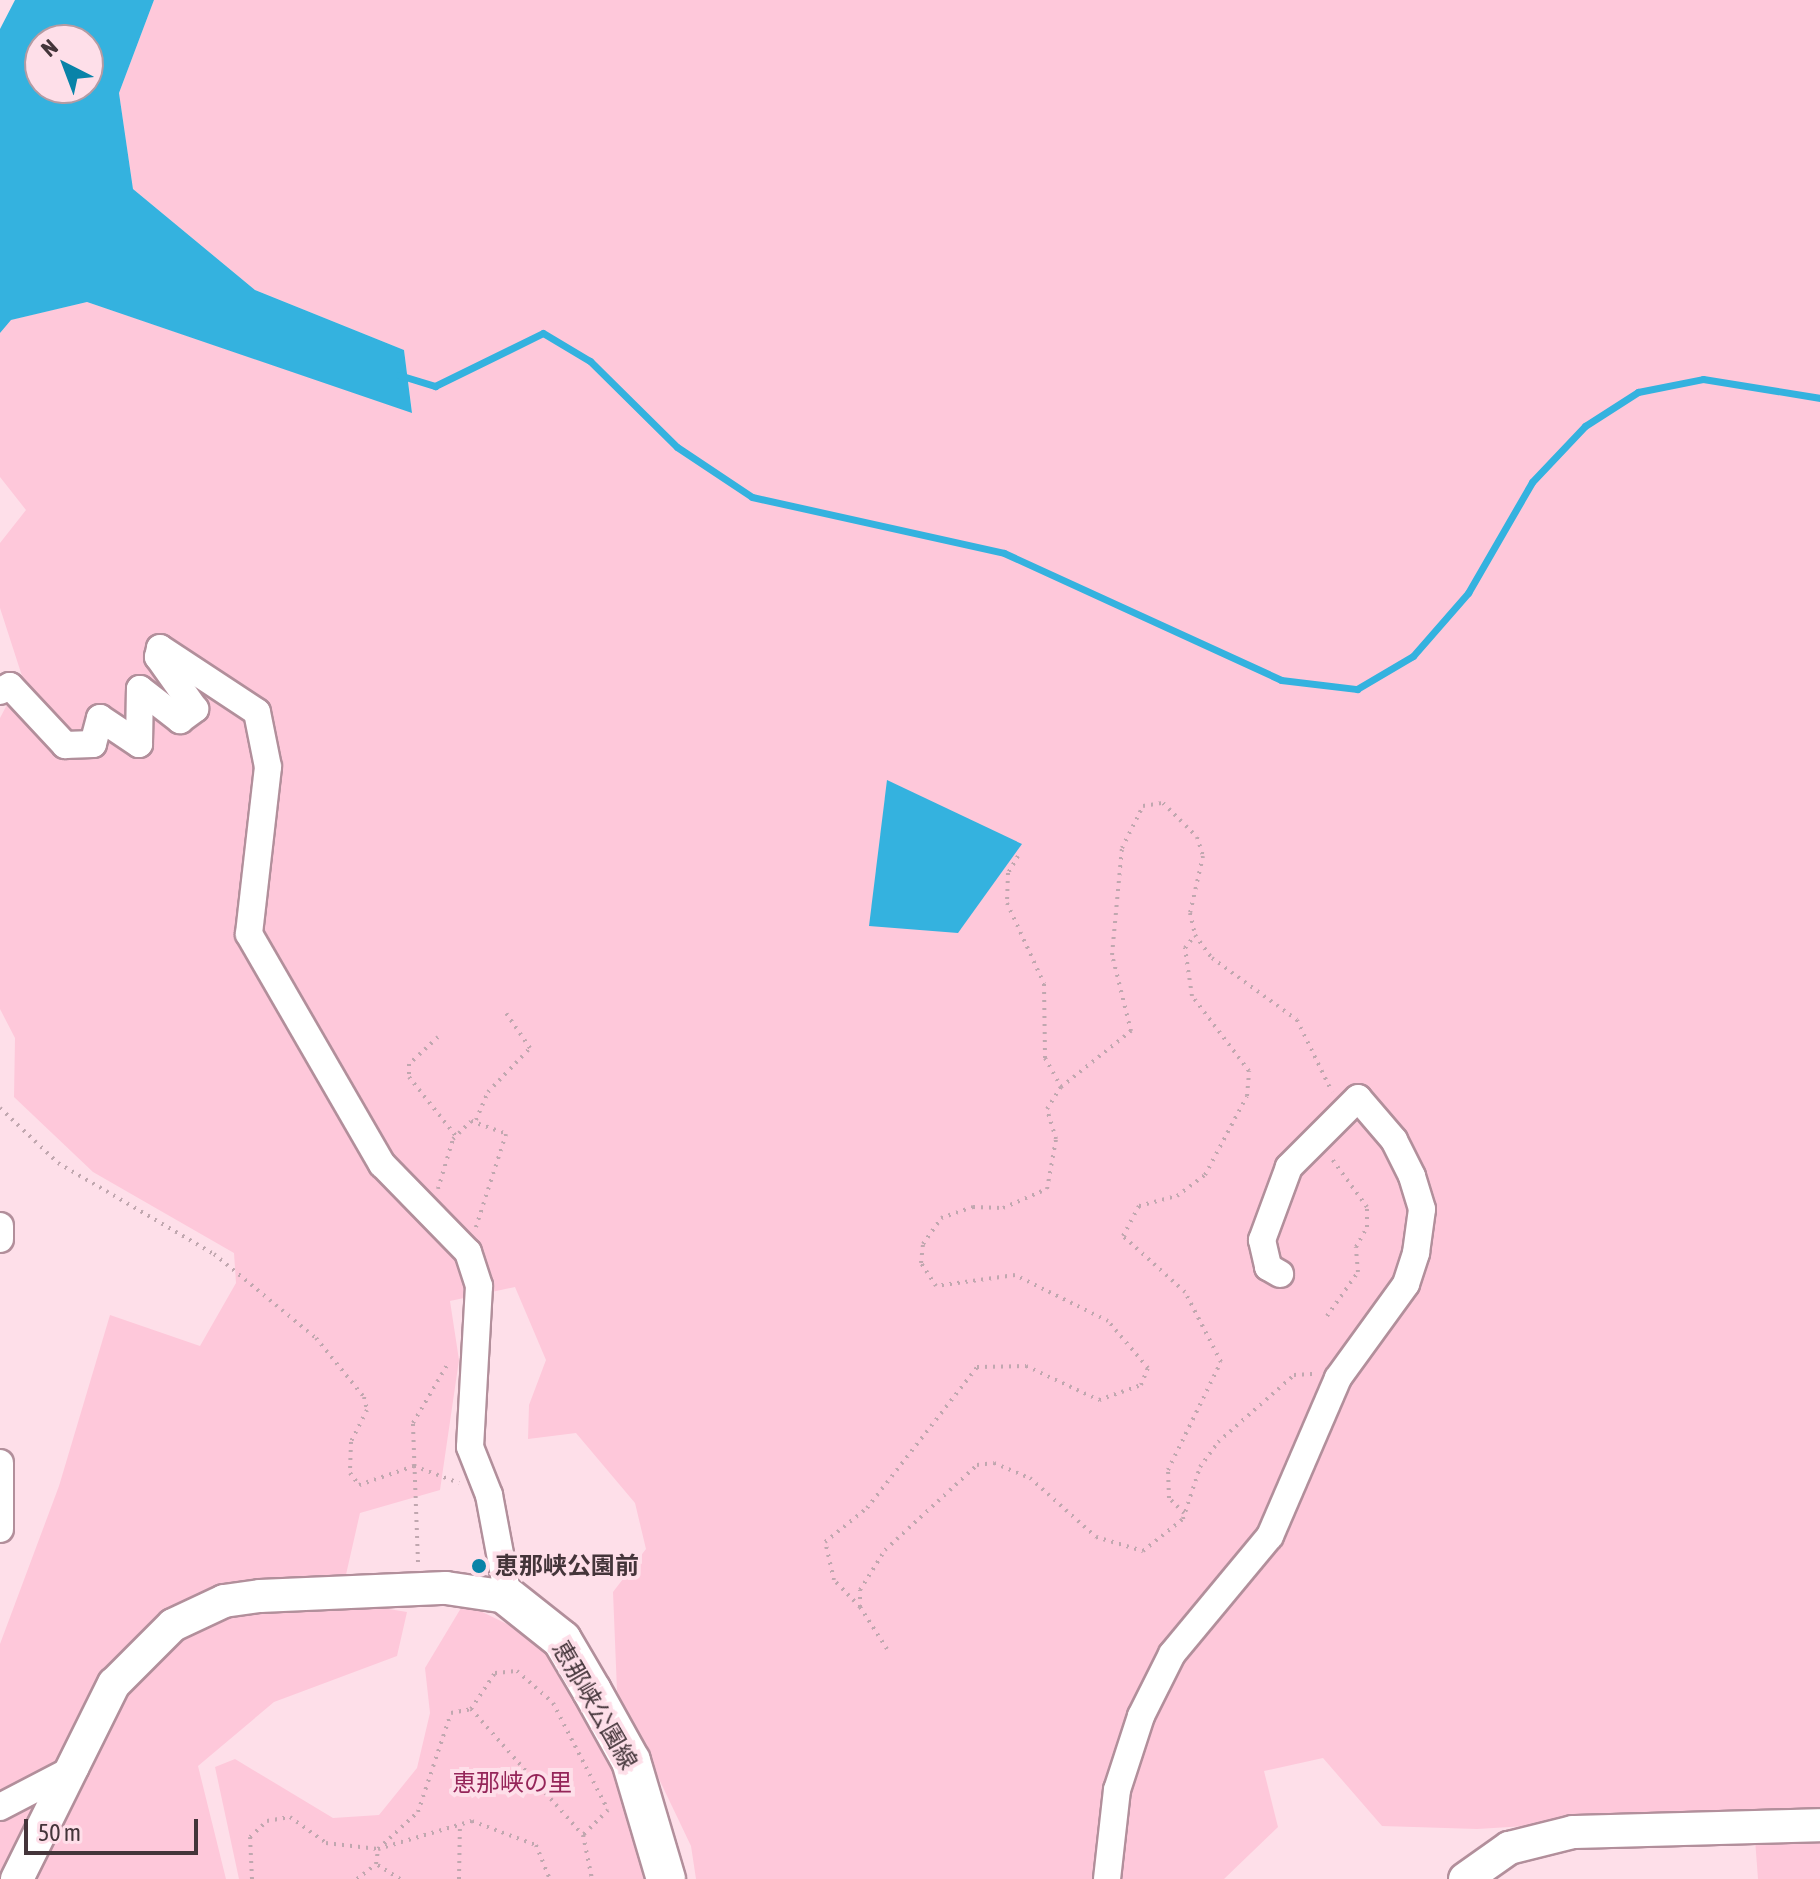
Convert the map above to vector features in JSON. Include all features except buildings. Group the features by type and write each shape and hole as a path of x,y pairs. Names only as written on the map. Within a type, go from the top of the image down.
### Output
{"main road":[{"name":"恵那峡公園線","path":"508,1597 562,1640 599,1702 631,1761 666,1879"}],"street":[{"path":"0,691 10,686 65,745 93,744 100,718 139,744 140,689 180,720 195,709 158,657 160,648 257,712 268,767 249,934 350,1117 382,1164 431,1210 468,1252 479,1286 478,1327 467,1414 508,1597 418,1589 260,1596 198,1612 131,1661 17,1879"},
{"path":"1107,1879 1117,1790 1141,1716 1172,1654 1270,1536 1334,1387 1406,1284 1422,1209 1394,1140 1358,1098 1289,1167 1262,1240 1268,1267 1280,1274"},
{"path":"0,1226 0,1239"},
{"path":"0,1463 0,1529"},
{"path":"0,1807 75,1768"},
{"path":"1465,1879 1509,1848 1573,1832 1820,1825"}],"path":[{"path":"887,1649 860,1607 834,1580 825,1542 867,1508 977,1367 1026,1366 1099,1400 1141,1385 1143,1355 1108,1321 1015,1275 936,1286 921,1263 923,1244 941,1218 1003,1208 1054,1181 1056,1139 1047,1109 1061,1087 1131,1031 1112,955 1122,848 1143,806 1163,803 1197,837 1203,856 1190,913 1195,935 1212,958 1297,1020 1343,1112"},
{"path":"1018,856 1008,873 1007,903 1044,984 1045,1058 1061,1087"},
{"path":"1184,1513 1169,1498 1168,1470 1221,1362 1185,1292 1123,1236 1139,1206 1177,1196 1205,1175 1247,1096 1249,1071 1192,996 1185,948 1195,935"},
{"path":"431,1210 456,1136 476,1120 488,1092 530,1048 506,1013"},
{"path":"438,1037 409,1064 409,1077 456,1136"},
{"path":"0,1108 58,1163 214,1254 316,1338 364,1397 367,1410 351,1442 350,1473 359,1485 414,1466 485,1486"},
{"path":"468,1252 506,1134 476,1120"},
{"path":"1311,1142 1341,1167 1367,1207 1358,1272 1327,1316"},
{"path":"418,1589 413,1423 422,1402 478,1327"},
{"path":"860,1607 860,1590 885,1550 977,1465 1030,1478 1117,1549 1156,1545 1184,1513 1200,1467 1218,1442 1294,1375 1309,1371 1334,1387"},
{"path":"357,1879 376,1864 378,1849 418,1812 451,1713 471,1709 495,1673 517,1671 553,1703 608,1810 583,1835"},
{"path":"471,1709 583,1835 592,1879"},
{"path":"252,1879 250,1837 267,1821 290,1817 326,1843 378,1849 472,1821 536,1845 550,1879"},
{"path":"459,1879 460,1824"},
{"path":"376,1864 400,1879"}],"green space":[{"path":"154,0 1820,0 1820,1879 1758,1879 1753,1812 1477,1829 1382,1826 1323,1758 1264,1771 1278,1827 1224,1879 696,1879 691,1846 617,1691 613,1592 646,1549 635,1503 576,1433 528,1439 529,1405 546,1360 515,1287 450,1301 459,1360 440,1490 360,1513 340,1601 407,1612 397,1656 274,1702 198,1766 226,1879 0,1879 0,1644 59,1486 110,1315 200,1346 236,1283 234,1253 93,1172 14,1097 15,1038 0,1009 0,718 22,676 0,608 0,543 26,510 0,477 0,333 10,320 87,302 412,412 404,350 255,290 133,189 119,93"},
{"name":"恵那峡の里","path":"464,1603 540,1640 622,1787 644,1879 239,1879 215,1767 235,1759 333,1818 379,1815 417,1768 430,1713 425,1668"}],"water":[{"path":"15,0 154,0 119,93 133,189 255,290 404,350 412,413 87,302 11,320 0,333 0,29"},
{"path":"887,780 1022,844 958,933 869,926"}],"waterway":[{"path":"399,375 435,386 543,333 590,361 677,447 752,497 1004,553 1281,680 1357,689 1413,656 1468,593 1532,482 1585,426 1638,392 1703,379 1820,398"}],"place":[{"name":"恵那峡公園前","path":"479,1566"}]}
